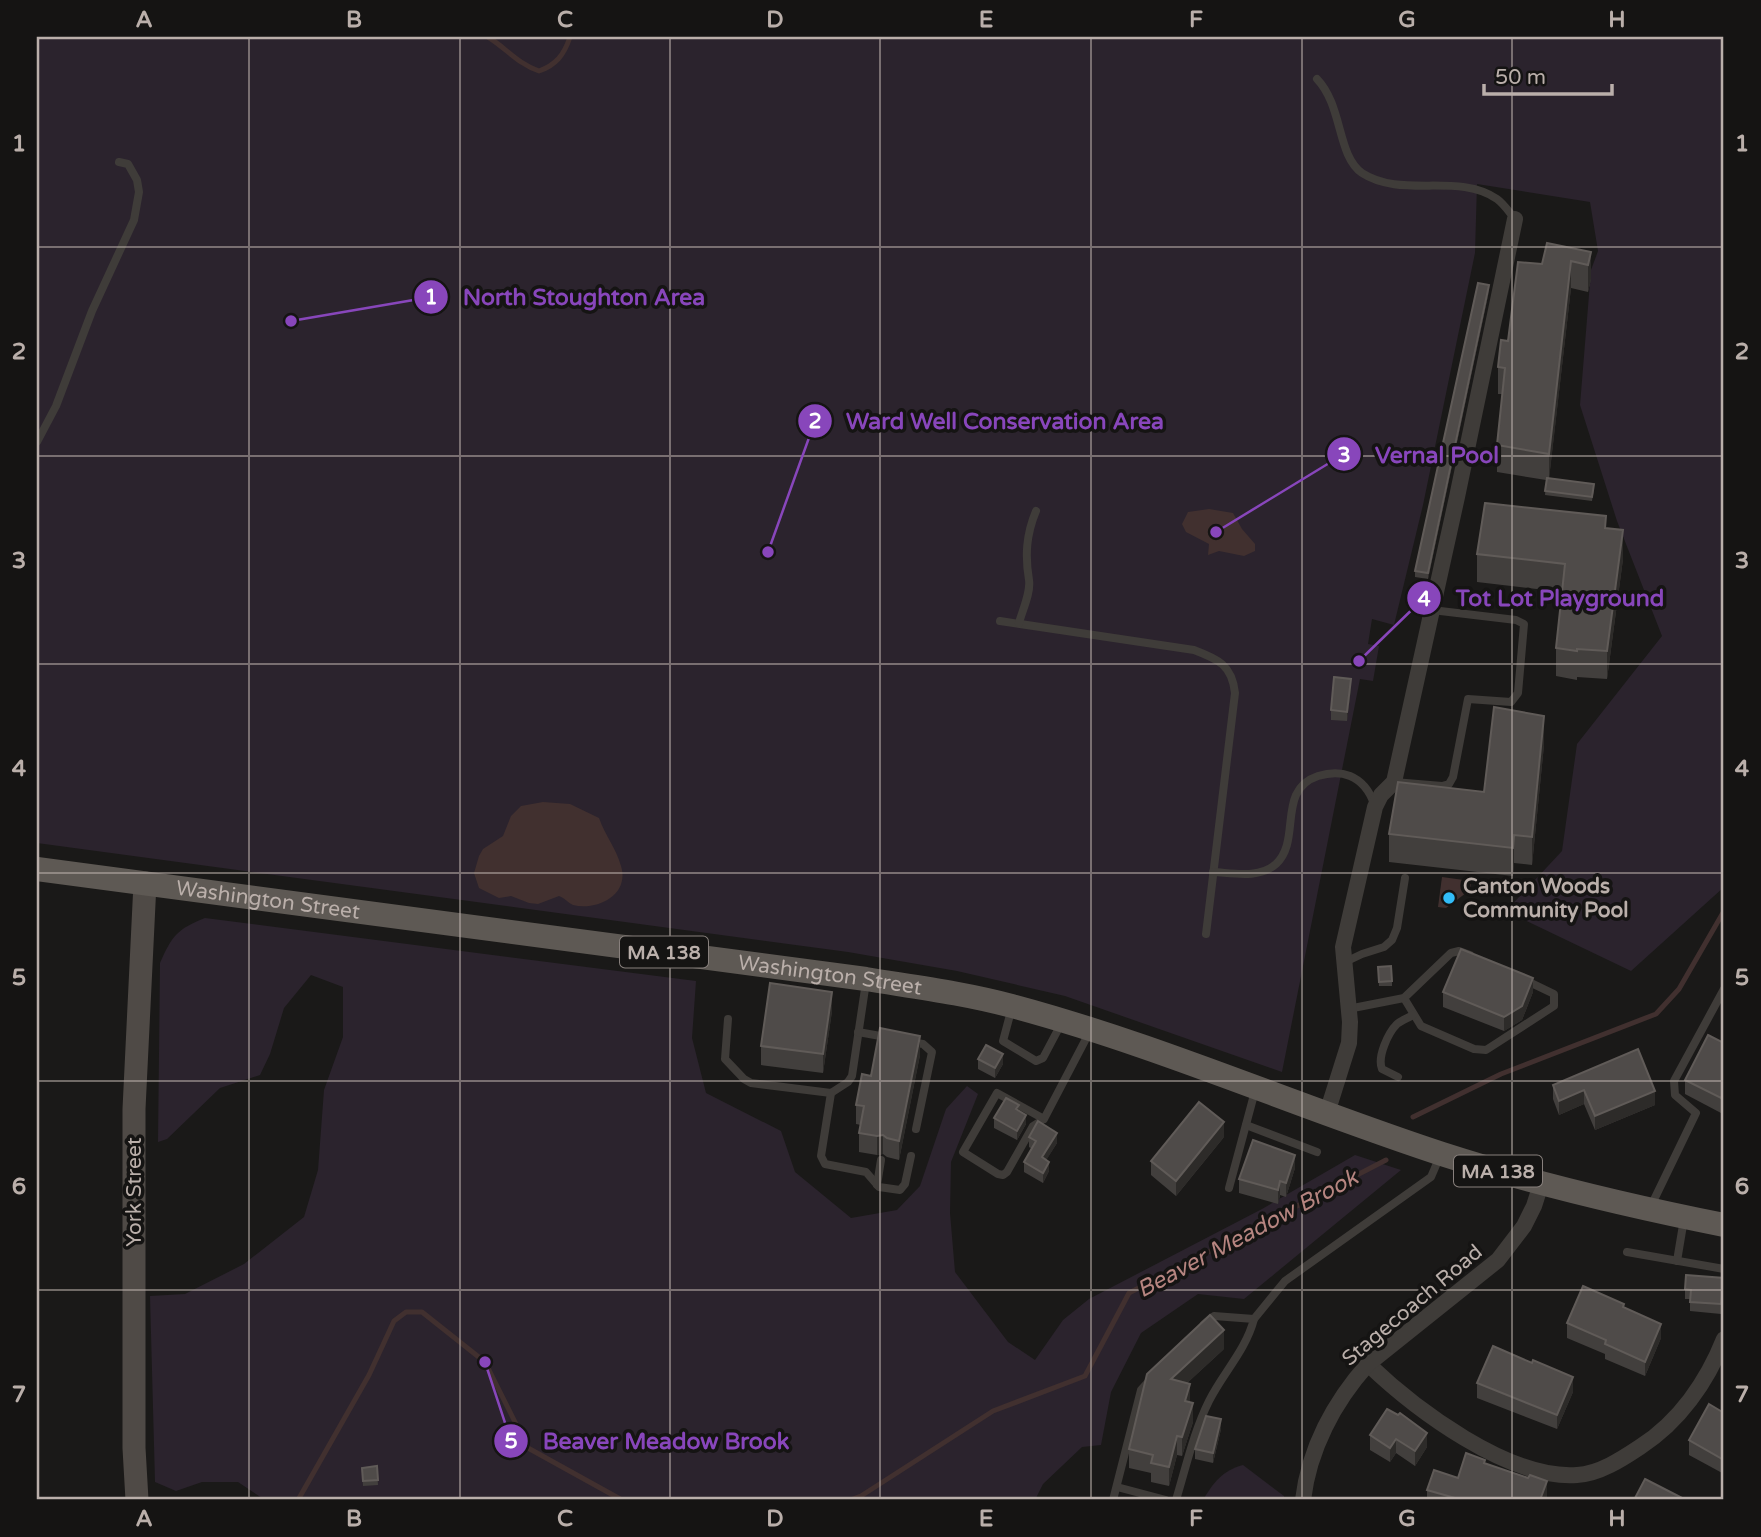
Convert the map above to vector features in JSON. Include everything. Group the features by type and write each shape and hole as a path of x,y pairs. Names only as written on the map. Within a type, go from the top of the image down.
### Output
{"main road":[{"name":"Washington Street","path":"37,869 866,979 964,995 1062,1022 1267,1092"},
{"name":"MA 138","path":"1267,1092 1441,1154 1541,1184 1724,1225"}],"street":[{"path":"1327,1113 1349,1043 1343,963 1345,931 1375,807 1381,795 1394,782 1515,219"},
{"name":"York Street","path":"137,1500 134,1448 134,1109 145,884"},
{"name":"Stagecoach Road","path":"1303,1500 1310,1469 1329,1419 1351,1383 1368,1364 1498,1260 1513,1244 1524,1226 1541,1184"},
{"path":"1368,1364 1429,1414 1478,1446 1528,1469 1578,1475 1625,1457 1655,1438 1679,1414 1699,1388 1724,1339"}],"lane":[{"path":"1317,79 1331,99 1348,156 1359,171 1399,184 1458,187 1484,193 1499,200 1515,219"},
{"path":"37,442 56,406 92,310 134,219 139,192 137,180 128,164 119,162"},
{"path":"1019,623 1029,586 1026,552 1030,526 1036,511"},
{"path":"1394,782 1442,786 1449,784 1453,777 1468,699 1511,702 1518,693 1524,624 1516,620 1432,610"},
{"path":"1000,621 1194,650 1221,662 1232,673 1236,693 1206,934"},
{"path":"1213,872 1249,874 1275,864 1286,845 1294,797 1301,787 1315,777 1341,774 1355,778 1368,791 1375,807"},
{"path":"1343,963 1384,947 1392,940 1397,928 1405,878"},
{"path":"1348,1009 1404,998 1451,953 1459,951 1475,957"},
{"path":"1404,998 1423,1028 1477,1050 1488,1050 1554,1006 1554,994 1511,973"},
{"path":"728,1019 725,1059 747,1082 831,1093 851,1080 866,979"},
{"path":"1649,1210 1696,1113 1675,1096 1674,1081 1724,989"},
{"path":"1013,1007 1003,1041 1036,1061 1042,1058 1062,1022"},
{"path":"1398,1077 1382,1069 1380,1061 1387,1039 1395,1027 1413,1014"},
{"path":"1044,1119 997,1093 963,1152 1003,1175 1033,1126 1044,1119 1090,1031"},
{"path":"858,1032 923,1044 930,1049 932,1056 916,1129"},
{"path":"1229,1188 1246,1125 1267,1092"},
{"path":"831,1093 822,1160 829,1166 866,1172 877,1185 902,1189 911,1156"},
{"path":"1246,1125 1317,1152"},
{"path":"1177,1500 1202,1415 1212,1394 1240,1352 1254,1319 1284,1281 1431,1177 1441,1154"},
{"path":"877,1185 881,1160"},
{"path":"1677,1261 1684,1217"},
{"path":"1627,1252 1724,1269"},
{"path":"1201,1327 1214,1316 1254,1319"},
{"path":"1113,1500 1141,1390 1158,1372"},
{"path":"1116,1488 1166,1500"}],"shaded area":[{"path":"37,37 1724,37 1724,887 1631,971 1506,911 1562,851 1577,744 1662,636 1617,521 1580,405 1591,270 1598,251 1590,202 1477,184 1475,253 1423,505 1394,625 1372,619 1368,644 1379,646 1373,681 1360,679 1282,1072 1065,996 957,971 848,952 37,843"},
{"path":"1209,509 1233,513 1255,544 1255,551 1244,556 1219,551 1208,555 1209,544 1186,532 1182,524 1188,512"},
{"path":"543,802 570,804 599,818 619,859 623,876 621,885 609,899 592,906 582,906 573,905 559,896 538,904 511,896 499,898 479,888 474,873 483,849 503,836 511,816 521,806"},
{"name":"Canton Woods Community Pool","path":"1442,877 1471,881 1470,890 1446,908 1438,907"},
{"path":"205,918 696,981 692,1038 706,1093 781,1131 795,1172 851,1218 897,1210 920,1186 946,1109 967,1086 978,1094 951,1162 950,1213 955,1272 1008,1342 1035,1360 1063,1320 1089,1299 1262,1209 1355,1155 1401,1170 1244,1299 1198,1294 1141,1333 1111,1392 1101,1445 1082,1447 1043,1484 1035,1500 265,1500 238,1482 202,1482 176,1491 155,1482 150,1296 185,1294 244,1264 304,1217 318,1170 324,1090 343,1037 343,987 311,975 284,1008 270,1054 260,1075 220,1088 167,1139 158,1142 160,963 176,934"},
{"path":"1243,1465 1284,1496 1284,1500 1203,1500 1219,1478"}],"building":[{"path":"1547,243 1591,252 1588,265 1571,261 1549,454 1497,445 1505,368 1498,367 1501,340 1508,341 1518,262 1542,264"},
{"path":"1478,283 1489,285 1428,573 1415,571"},
{"path":"1547,478 1594,484 1592,497 1545,491"},
{"path":"1485,503 1606,516 1605,528 1623,530 1607,651 1556,648 1565,564 1477,554"},
{"path":"1334,677 1351,679 1347,712 1331,710"},
{"path":"1494,707 1544,716 1532,837 1514,835 1513,848 1389,834 1398,782 1484,792"},
{"path":"1461,949 1533,978 1522,1006 1504,1017 1443,992"},
{"path":"1391,966 1392,981 1379,982 1378,967"},
{"path":"770,983 832,992 823,1054 761,1046"},
{"path":"880,1028 920,1036 899,1141 883,1135 859,1133 864,1106 856,1105 862,1074 871,1076"},
{"path":"1708,1035 1724,1043 1724,1092 1721,1098 1685,1080"},
{"path":"986,1045 1003,1054 995,1068 978,1059"},
{"path":"1638,1049 1655,1091 1595,1116 1584,1090 1559,1101 1553,1085"},
{"path":"1006,1098 1019,1105 1016,1109 1026,1115 1017,1131 994,1118"},
{"path":"1199,1102 1224,1122 1176,1181 1151,1161"},
{"path":"1038,1121 1057,1133 1042,1157 1049,1162 1043,1173 1024,1162 1036,1141 1029,1137"},
{"path":"1253,1140 1295,1155 1286,1183 1280,1181 1278,1190 1239,1179"},
{"path":"1686,1275 1724,1278 1721,1304 1690,1302 1691,1290 1685,1289"},
{"path":"1583,1286 1661,1324 1645,1362 1605,1344 1606,1340 1567,1323"},
{"path":"1210,1315 1224,1330 1171,1379 1190,1384 1185,1401 1193,1403 1182,1437 1177,1436 1169,1467 1151,1463 1153,1455 1129,1449 1147,1374"},
{"path":"1493,1346 1573,1377 1557,1415 1477,1383"},
{"path":"1709,1404 1724,1413 1724,1460 1689,1440"},
{"path":"1387,1409 1398,1415 1400,1413 1427,1433 1415,1451 1396,1439 1390,1448 1370,1435"},
{"path":"1206,1416 1221,1419 1213,1453 1195,1449"},
{"path":"1466,1453 1485,1460 1484,1463 1528,1478 1530,1475 1547,1481 1540,1500 1462,1500 1427,1490 1434,1470 1458,1478"},
{"path":"377,1466 378,1480 363,1481 362,1468"},
{"path":"1645,1479 1686,1500 1634,1500"}],"waterway":[{"path":"488,37 539,71 559,58 570,37"},
{"name":"Beaver Meadow Brook","path":"1413,1117 1501,1074 1656,1014 1679,989 1724,911"},
{"name":"Beaver Meadow Brook","path":"850,1500 861,1496 993,1411 1085,1376 1129,1293 1386,1160"},
{"name":"Beaver Meadow Brook","path":"298,1500 369,1375 394,1321 406,1312 422,1312 485,1362 528,1448 622,1500"}],"place":[{"name":"North Stoughton Area","path":"291,321"},
{"name":"Vernal Pool","path":"1216,532"},
{"name":"Ward Well Conservation Area","path":"768,552"},
{"name":"Tot Lot Playground","path":"1359,661"},
{"name":"Canton Woods Community Pool","path":"1449,898"},
{"name":"Beaver Meadow Brook","path":"485,1362"}]}
